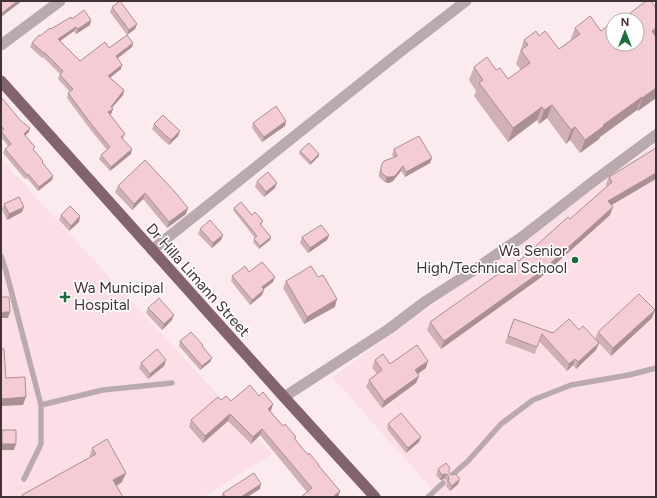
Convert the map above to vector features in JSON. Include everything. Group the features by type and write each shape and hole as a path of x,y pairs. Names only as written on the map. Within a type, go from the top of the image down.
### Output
{"highway":[{"name":"Dr Hilla Limann Street","path":"1,81 374,497"}],"street":[{"path":"1,45 60,1"},
{"path":"152,250 466,1"},
{"path":"284,398 389,329 426,301 522,237 656,135"}],"lane":[{"path":"1,256 41,405 41,444 24,479"},
{"path":"451,476 468,461 501,424 534,400 571,385 629,375 656,368"},
{"path":"41,405 103,390 172,384"},
{"path":"428,497 443,483"}],"shaded area":[{"name":"Wa Senior High/Technical School","path":"656,144 656,497 439,497 332,377"},
{"name":"Wa Municipal Hospital","path":"1,159 272,454 203,497 1,497"}],"building":[{"path":"1,1 17,1 1,14"},
{"path":"120,1 137,24 129,30 112,7"},
{"path":"646,1 651,1 656,8 656,28 652,31 656,37 656,88 603,125 604,126 585,140 575,127 571,130 552,105 544,110 542,107 513,128 479,83 483,80 474,67 487,57 496,70 500,68 508,79 530,63 521,50 528,45 524,40 536,31 539,36 545,31 559,49 580,34 575,28 590,16 601,31 605,28 605,52 645,52 645,12 632,12"},
{"path":"84,10 91,20 78,29 76,27 58,39 80,61 105,42 109,48 127,35 133,43 116,56 122,65 108,76 124,90 111,107 113,109 108,112 125,134 121,137 132,149 111,167 101,155 110,147 68,93 73,89 60,75 63,71 45,53 32,43 39,35 40,36 50,28 51,29 71,17 72,19"},
{"path":"1,97 21,121 30,128 24,134 35,147 33,149 53,176 39,187 5,149 11,144 1,131 4,129 1,126"},
{"path":"276,106 286,121 264,137 253,123"},
{"path":"163,115 180,131 171,140 154,124"},
{"path":"419,136 432,158 406,172 403,166 395,176 387,177 384,175 381,172 382,164 384,161 397,156 394,149"},
{"path":"309,143 319,154 311,162 300,151"},
{"path":"656,148 656,173 608,201 613,207 543,270 444,341 430,322 518,260 519,261 568,217 570,219 612,182 609,177"},
{"path":"145,160 188,208 169,222 145,193 134,204 118,186"},
{"path":"268,172 277,183 266,192 257,181"},
{"path":"19,197 24,207 9,214 4,204"},
{"path":"241,202 252,215 255,212 263,221 260,224 271,237 260,246 254,239 257,236 234,208"},
{"path":"70,206 80,216 71,226 61,215"},
{"path":"210,220 223,235 213,243 200,229"},
{"path":"321,225 329,235 310,248 302,237"},
{"path":"262,262 275,277 262,287 264,290 252,300 232,276 245,266 249,272"},
{"path":"311,266 318,277 323,275 337,299 307,317 286,281"},
{"path":"639,294 655,310 613,348 598,332"},
{"path":"1,297 9,297 10,312 1,313"},
{"path":"159,298 174,315 164,324 148,308"},
{"path":"514,319 553,333 569,319 579,330 583,326 599,343 578,362 575,359 569,364 542,334 537,347 508,336"},
{"path":"191,332 212,358 202,366 180,341"},
{"path":"417,345 428,361 415,370 419,376 384,401 369,380 382,370 375,360 383,354 390,364"},
{"path":"1,349 4,349 6,378 25,377 26,397 1,399"},
{"path":"157,349 166,360 150,374 141,363"},
{"path":"250,385 259,396 263,392 273,404 268,409 283,426 285,424 296,437 294,438 308,455 309,453 340,491 333,497 301,497 312,488 262,429 253,437 230,414 205,436 191,420 218,397 221,400 226,396 231,401"},
{"path":"401,413 421,437 408,448 388,424"},
{"path":"2,430 16,430 16,444 2,444"},
{"path":"107,439 126,473 113,480 123,497 23,497 22,495 96,454 92,448"},
{"path":"446,463 450,468 449,473 452,475 456,474 460,479 452,486 448,481 448,475 442,475 438,469"},
{"path":"254,473 261,484 241,497 225,497 223,493"}],"place":[{"name":"Wa Senior High/Technical School","path":"575,260"},
{"name":"Wa Municipal Hospital","path":"65,297"}]}
